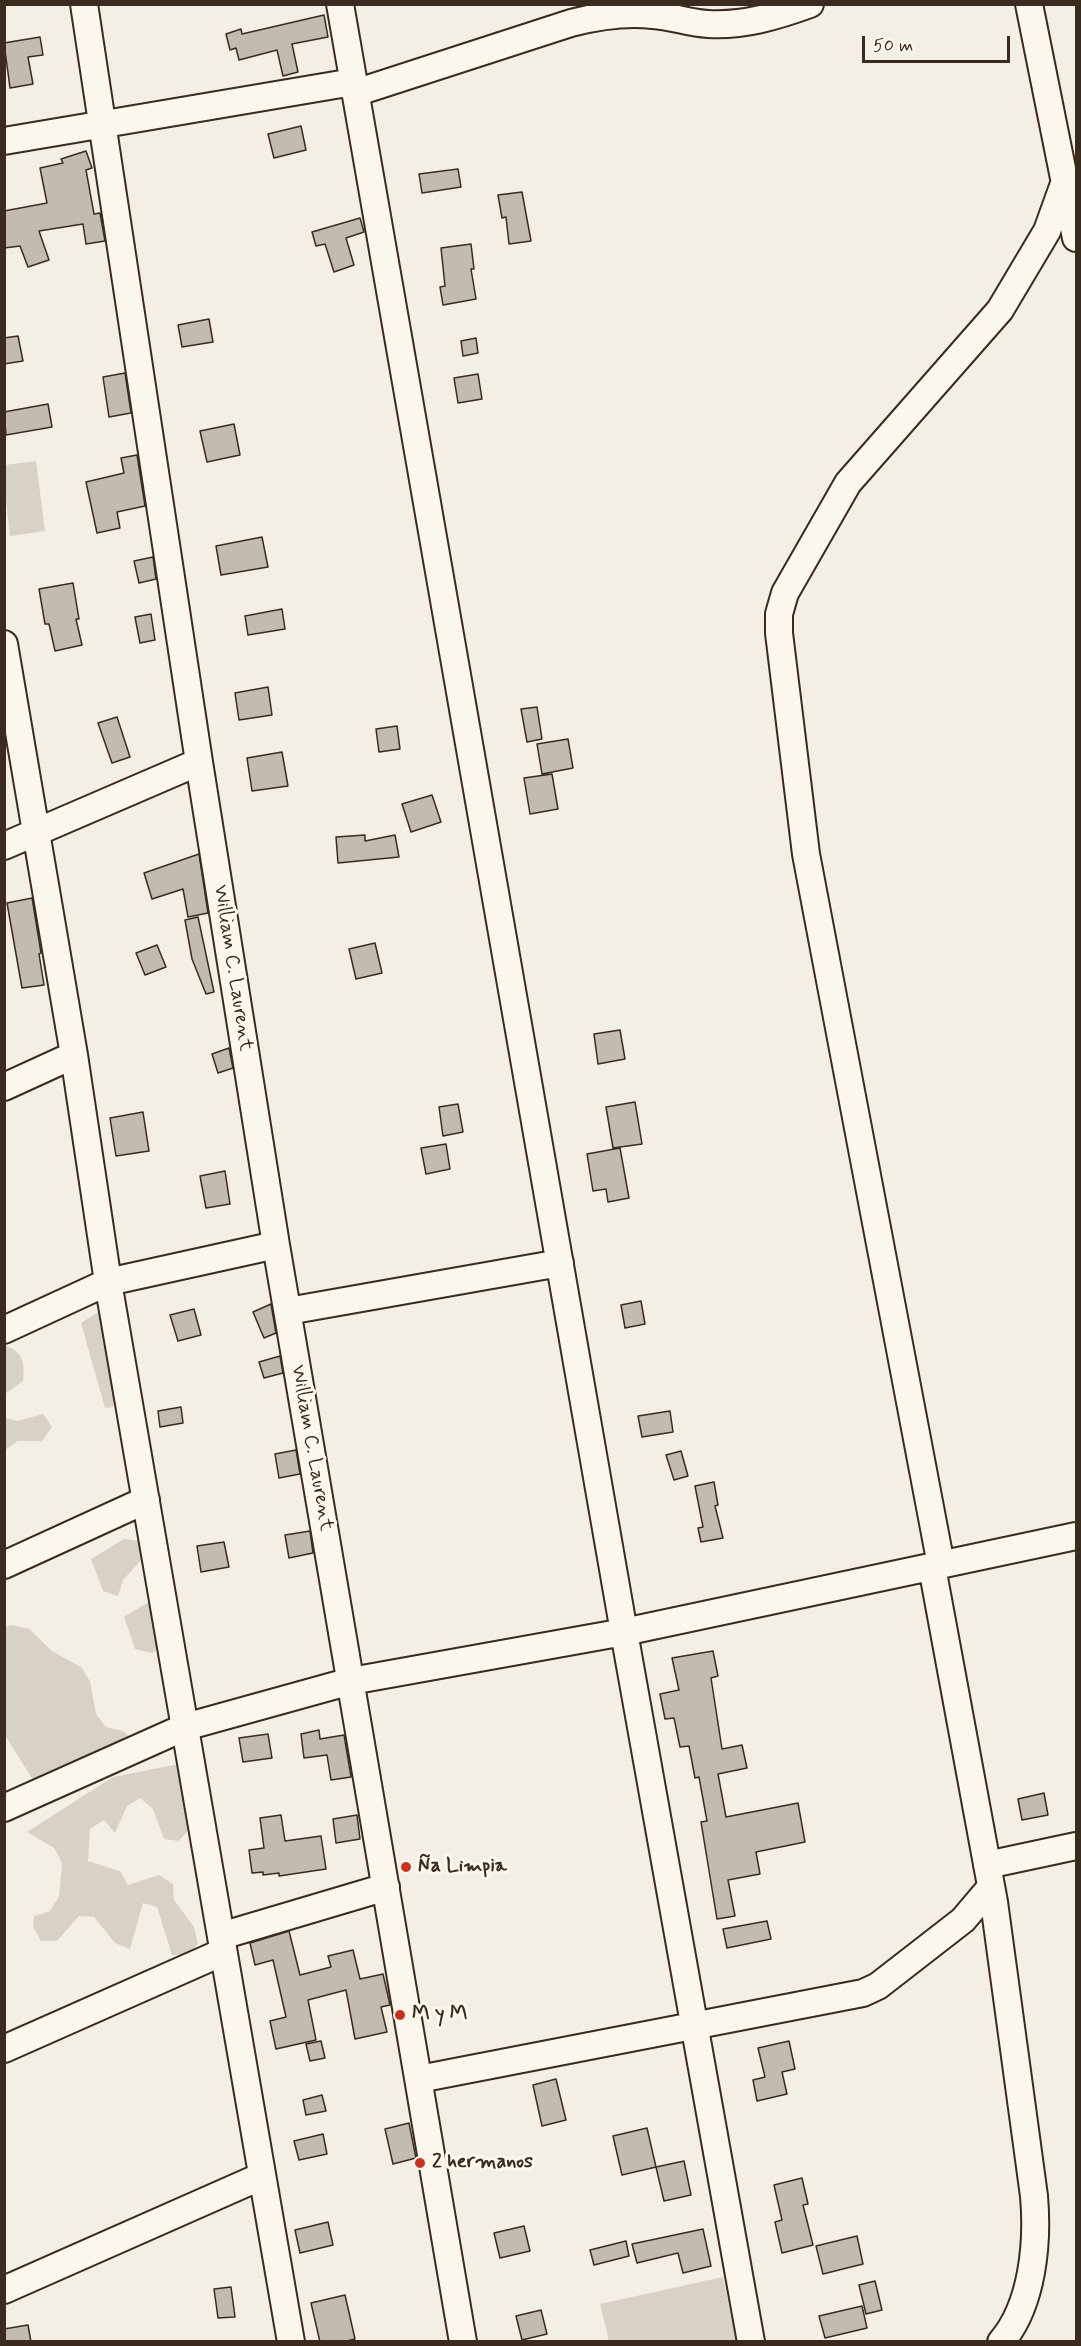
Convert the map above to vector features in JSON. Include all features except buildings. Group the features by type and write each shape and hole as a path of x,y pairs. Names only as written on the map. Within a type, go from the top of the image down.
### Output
{"street":[{"name":"William C. Laurent","path":"84,4 199,762 276,1245 463,2342"},
{"path":"340,4 624,1632 751,2342"},
{"path":"4,141 101,124 354,88 597,17 616,14 653,15 706,24 744,24 810,4"},
{"path":"1029,4 1077,238"},
{"path":"1001,2342 1007,2335 1023,2301 1033,2261 1036,2223 989,1876 937,1566 806,854 779,633 779,614 785,593 848,483 1000,310 1047,231 1065,181"},
{"path":"4,644 74,1055 108,1282 291,2342"},
{"path":"4,846 199,762"},
{"path":"4,1087 74,1055"},
{"path":"4,1330 108,1282 276,1245"},
{"path":"288,1311 560,1263"},
{"path":"4,1565 146,1500"},
{"path":"4,1808 185,1727 351,1681 624,1632 1077,1536"},
{"path":"418,2079 863,1993 878,1986 963,1920 989,1876 1077,1846"},
{"path":"4,2049 222,1944 386,1887"},
{"path":"4,2290 262,2176"}],"shaded area":[{"path":"36,461 45,531 10,536 5,491 5,465"},
{"path":"105,1308 124,1339 113,1407 105,1408 81,1323"},
{"path":"4,1345 19,1354 24,1369 23,1381 5,1394"},
{"path":"43,1414 52,1427 42,1441 18,1441 5,1450 5,1418 18,1421"},
{"path":"124,1539 141,1541 144,1557 123,1580 118,1596 103,1591 91,1559"},
{"path":"147,1603 163,1611 167,1646 151,1653 135,1649 124,1617"},
{"path":"12,1625 29,1629 52,1651 81,1667 90,1681 96,1714 106,1727 123,1731 135,1741 46,1786 31,1777 5,1735 4,1627"},
{"path":"179,1764 190,1828 179,1841 164,1839 153,1809 140,1798 127,1806 115,1833 104,1820 90,1829 88,1861 120,1871 128,1885 159,1875 173,1884 174,1900 194,1927 198,1944 187,1955 172,1955 157,1907 143,1903 130,1949 115,1943 94,1917 79,1916 57,1941 41,1941 33,1927 34,1916 50,1911 59,1897 62,1863 54,1848 27,1832 113,1777"},
{"path":"723,2277 736,2341 609,2341 600,2304"}],"place":[{"name":"Ña Limpia","path":"406,1867"},
{"name":"M y M","path":"400,2015"},
{"name":"2 hermanos","path":"420,2163"}]}
